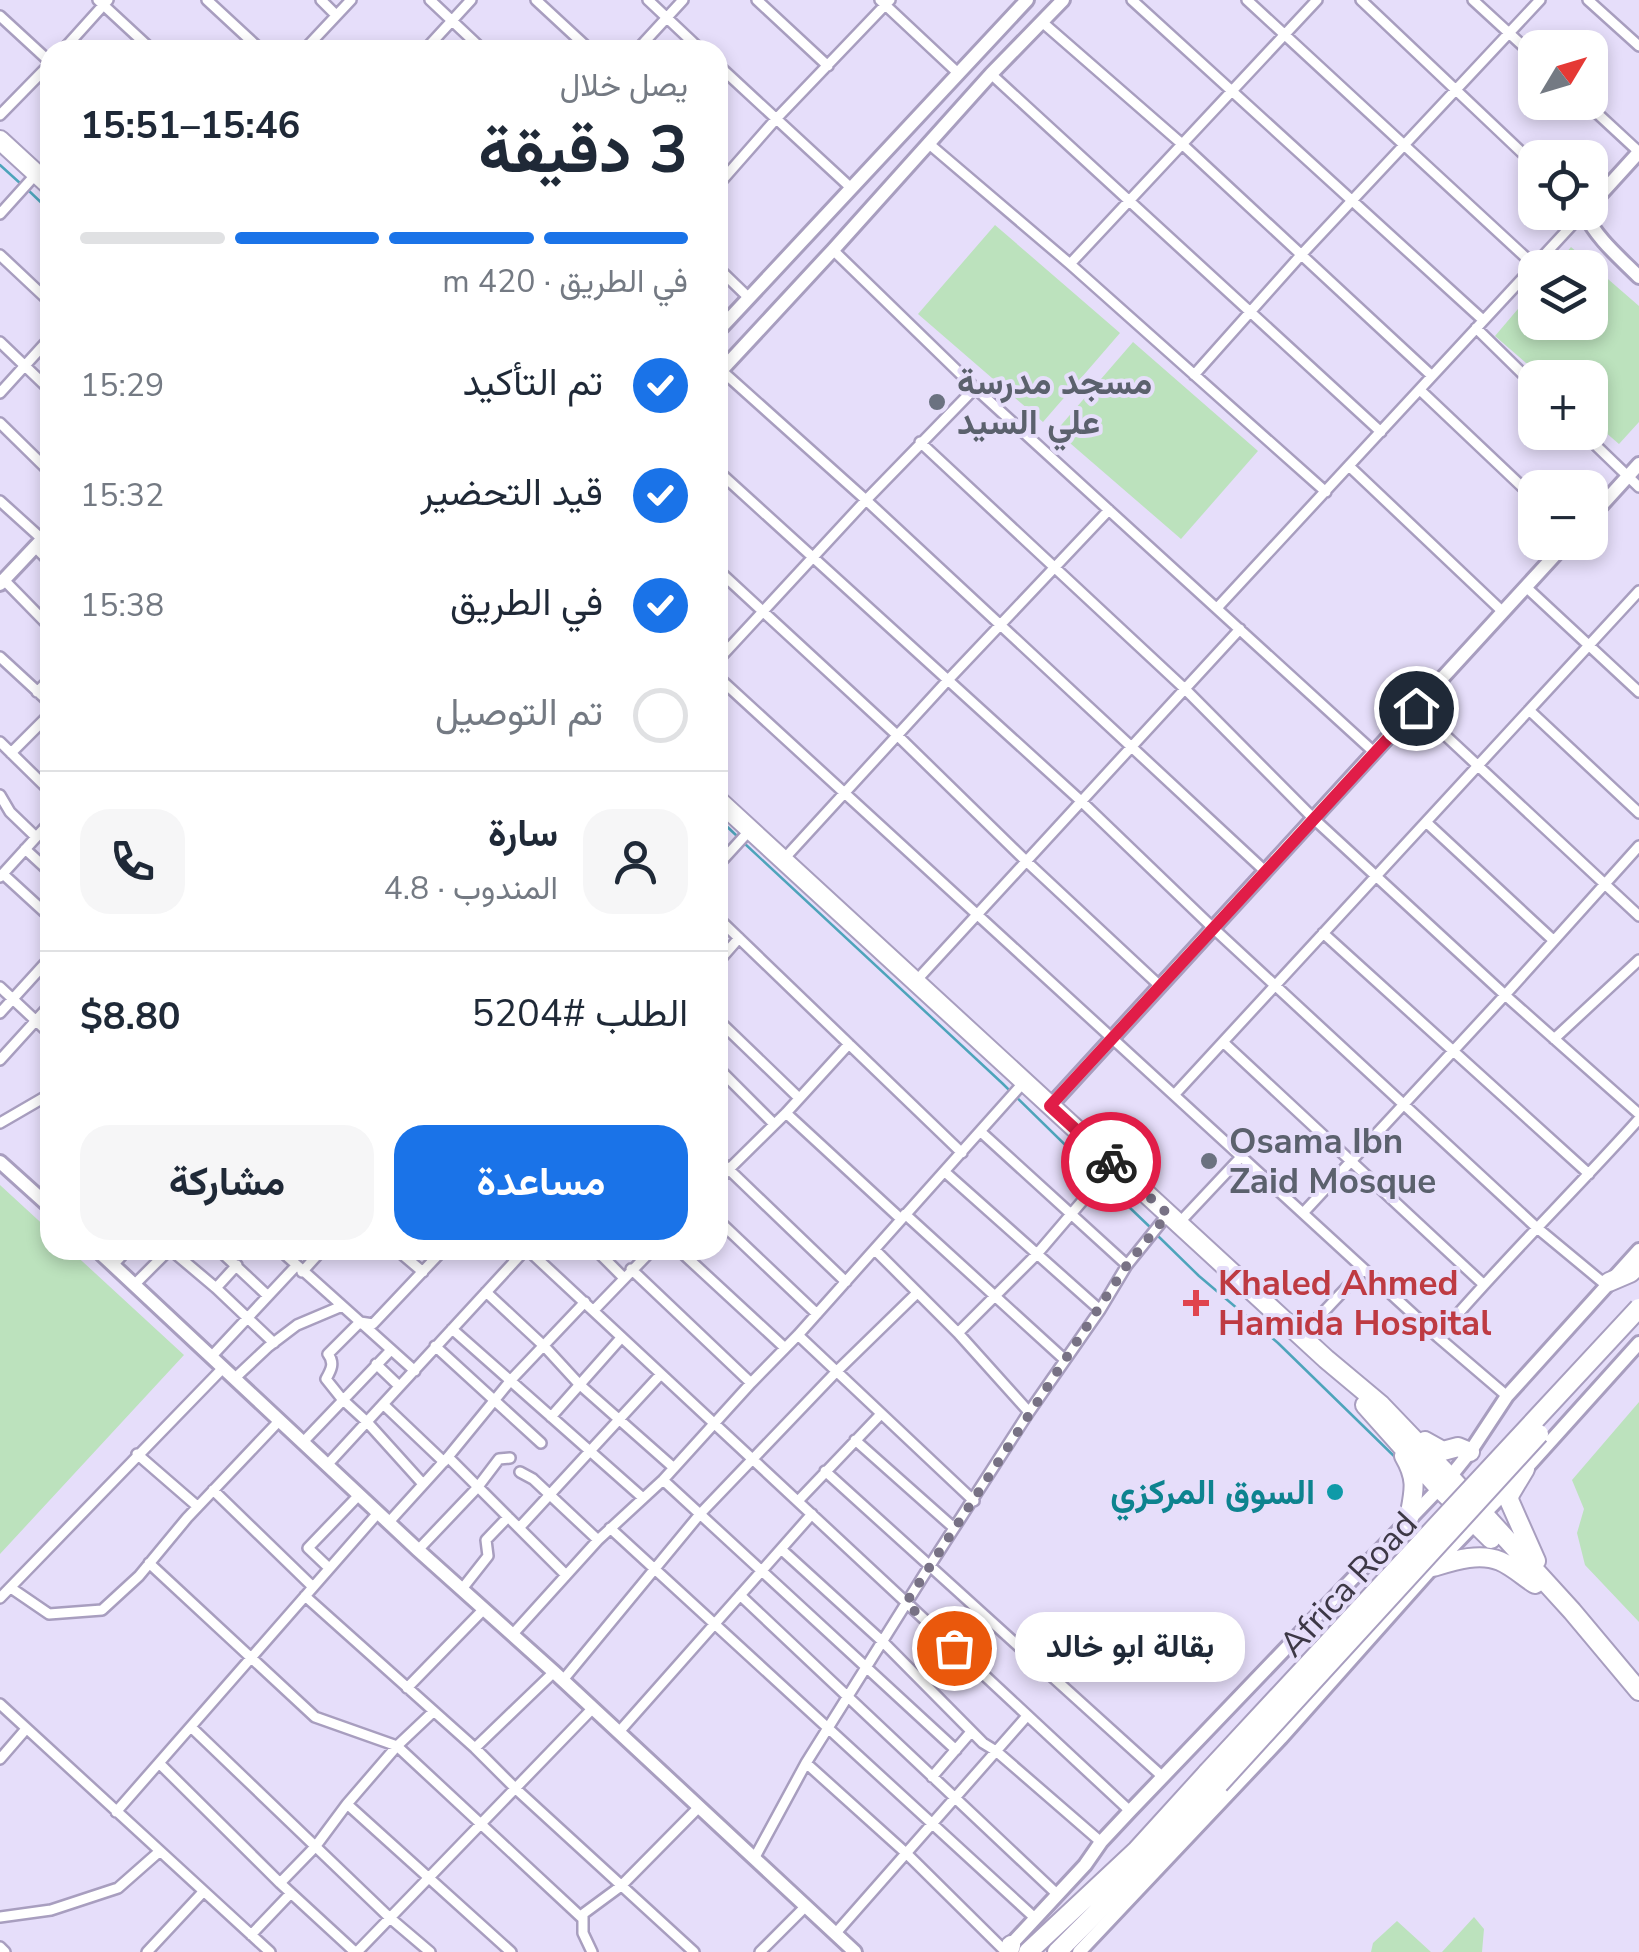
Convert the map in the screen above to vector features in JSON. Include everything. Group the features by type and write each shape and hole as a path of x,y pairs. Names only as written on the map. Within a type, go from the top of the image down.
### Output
{"highway":[{"path":"0,140 40,177"},
{"path":"728,809 1326,1359 1639,1690"},
{"path":"1608,1284 1639,1265"},
{"name":"Africa Road","path":"1056,1952 1127,1882 1213,1778 1639,1308"},
{"name":"Africa Road","path":"1012,1950 1137,1850 1213,1778 1639,1325"},
{"path":"1393,1426 1443,1451 1458,1447 1470,1452"},
{"path":"1393,1426 1416,1486 1409,1518"},
{"path":"1526,1469 1509,1500 1540,1582 1639,1708"},
{"path":"1433,1566 1472,1558 1499,1560 1540,1582"}],"street":[{"path":"207,0 250,40"},
{"path":"321,0 336,15"},
{"path":"313,40 351,0"},
{"path":"430,0 473,40"},
{"path":"434,40 471,0"},
{"path":"536,0 579,40"},
{"path":"648,0 690,40"},
{"path":"646,40 684,0"},
{"path":"758,0 828,66"},
{"path":"728,320 1027,0"},
{"path":"728,362 1062,0"},
{"path":"1132,0 1352,202 1480,324 1518,367"},
{"path":"1247,0 1518,250"},
{"path":"1070,264 1317,0"},
{"path":"1361,0 1518,149"},
{"path":"1473,0 1518,41"},
{"path":"1194,374 1540,0"},
{"path":"1588,0 1639,46"},
{"path":"71,40 103,2 142,40"},
{"path":"728,173 885,2 959,74"},
{"path":"0,16 40,54"},
{"path":"1042,22 1182,144 1432,376"},
{"path":"0,114 40,73"},
{"path":"728,74 850,187"},
{"path":"991,74 1381,432"},
{"path":"1604,120 1639,152 1608,186"},
{"path":"928,143 1326,492"},
{"path":"0,214 40,182"},
{"path":"1550,250 1568,230"},
{"path":"1595,230 1639,277"},
{"path":"833,250 975,388 1375,752"},
{"path":"0,256 40,293"},
{"path":"728,278 748,298"},
{"path":"1217,608 1518,284"},
{"path":"0,342 40,380"},
{"path":"0,393 40,348"},
{"path":"728,380 866,500 1266,872"},
{"path":"728,649 975,388"},
{"path":"1420,390 1518,484"},
{"path":"0,423 40,462"},
{"path":"920,442 1185,688 1314,819 1639,1116 1438,1337"},
{"path":"1600,450 1639,487"},
{"path":"1608,499 1639,464"},
{"path":"1350,466 1503,612"},
{"path":"728,479 1081,802 1536,1228 1608,1284"},
{"path":"0,501 40,537"},
{"path":"783,860 1109,510"},
{"path":"40,541 2,582 40,618"},
{"path":"1050,1106 1551,560"},
{"path":"728,580 1161,986"},
{"path":"1526,588 1639,692"},
{"path":"1174,1094 1639,592"},
{"path":"916,982 1240,629"},
{"path":"0,656 38,692"},
{"path":"728,686 1506,1396"},
{"path":"1416,708 1639,916"},
{"path":"1529,710 1639,813"},
{"path":"12,754 40,725"},
{"path":"0,742 40,781"},
{"path":"0,795 10,812 36,837"},
{"path":"1426,822 1553,940"},
{"path":"728,854 750,830"},
{"path":"4,873 40,833"},
{"path":"1304,1212 1639,846"},
{"path":"25,849 40,863"},
{"path":"0,860 4,873 40,907"},
{"path":"728,928 962,1153"},
{"path":"1324,933 1590,1174"},
{"path":"728,951 739,938"},
{"path":"1554,1038 1639,960"},
{"path":"0,1013 40,969"},
{"path":"0,987 40,1024"},
{"path":"0,1060 40,1016"},
{"path":"728,1030 799,1098"},
{"path":"1223,1042 1483,1284"},
{"path":"846,1282 728,1169 849,1044"},
{"path":"728,1078 774,1124"},
{"path":"512,1636 598,1540 663,1480 798,1335 1024,1082"},
{"path":"0,1122 40,1100"},
{"path":"786,1113 1065,1360"},
{"path":"981,1132 1127,1265"},
{"path":"755,1857 847,1696 1127,1265 1242,1156"},
{"path":"0,1162 40,1195"},
{"path":"958,1333 1037,1254 1114,1164"},
{"path":"945,1172 1100,1310"},
{"path":"728,1230 816,1314"},
{"path":"875,1250 1029,1412"},
{"name":"Africa Road","path":"1012,1950 1101,1842 1445,1482 1470,1452 1506,1396 1639,1250"},
{"path":"108,1260 855,1952"},
{"path":"113,1265 118,1260"},
{"path":"134,1285 160,1260"},
{"path":"182,1260 274,1343"},
{"path":"230,1260 268,1296"},
{"path":"291,1260 415,1370"},
{"path":"212,1357 268,1296 309,1260"},
{"path":"408,1260 422,1272"},
{"path":"360,1322 372,1324 433,1260"},
{"path":"328,1464 517,1260"},
{"path":"538,1260 1130,1811"},
{"path":"606,1260 623,1277"},
{"path":"116,1812 329,1568 423,1484 511,1380 641,1260"},
{"path":"689,1260 785,1348"},
{"path":"216,1288 236,1265"},
{"path":"632,1269 751,1383"},
{"path":"1301,1337 1364,1269"},
{"path":"486,1292 579,1384 674,1468"},
{"path":"475,1748 559,1676 700,1514 916,1294"},
{"path":"235,1378 297,1325 342,1306"},
{"path":"360,1322 328,1354 332,1367 326,1379 423,1484"},
{"path":"452,1329 643,1498"},
{"path":"798,1335 974,1501"},
{"path":"551,1417 621,1338"},
{"name":"Africa Road","path":"1080,1952 1639,1343"},
{"path":"435,1346 540,1443"},
{"path":"304,1441 391,1350"},
{"path":"376,1364 399,1386"},
{"path":"0,1598 224,1368"},
{"path":"519,1528 662,1374"},
{"path":"383,1404 478,1488 566,1575"},
{"path":"798,1501 882,1414"},
{"path":"11,1588 49,1614 102,1610 280,1420"},
{"path":"855,1440 954,1528"},
{"path":"137,1454 197,1506"},
{"path":"418,1550 478,1488 498,1459 510,1458"},
{"path":"825,1471 1163,1778"},
{"path":"520,1472 533,1479 598,1540"},
{"path":"663,1480 956,1750"},
{"path":"213,1490 313,1586"},
{"path":"329,1568 308,1548 359,1495"},
{"path":"618,1733 812,1514"},
{"path":"462,1589 488,1556 486,1540 508,1517"},
{"path":"610,1528 1036,1919"},
{"path":"781,1548 882,1641 972,1732 1101,1842"},
{"path":"149,1563 315,1717 397,1746 582,1918"},
{"path":"740,1595 1058,1894"},
{"path":"304,1596 475,1748 694,1952"},
{"path":"408,1688 483,1610"},
{"path":"0,1704 270,1952"},
{"path":"159,1763 356,1952 592,1709"},
{"path":"280,1883 315,1847 397,1746 433,1712"},
{"path":"835,1934 1027,1716"},
{"path":"190,1727 430,1952"},
{"path":"0,1759 26,1728"},
{"path":"932,1776 972,1732"},
{"path":"806,1763 1012,1950"},
{"path":"347,1804 511,1952"},
{"path":"592,1952 583,1933 583,1914 621,1886 698,1808"},
{"path":"0,1916 52,1910 118,1888 160,1851"},
{"path":"147,1952 203,1892"},
{"path":"251,1935 291,1893"},
{"path":"760,1952 805,1906"}],"green space":[{"path":"995,225 1120,333 1043,422 918,314"},
{"path":"1608,279 1639,306 1639,422 1619,444 1608,435 1608,360 1523,360 1495,336 1518,309 1518,340 1608,340"},
{"path":"1133,342 1258,451 1181,539 1056,431"},
{"path":"0,1185 40,1222 40,1260 81,1260 184,1355 0,1554"},
{"path":"1639,1402 1639,1622 1585,1565 1577,1533 1584,1509 1572,1480"},
{"path":"1474,1917 1484,1929 1482,1952 1442,1952"},
{"path":"1397,1921 1431,1952 1371,1952 1373,1943"}],"waterway":[{"path":"0,165 21,184"},
{"path":"27,189 40,201"},
{"path":"728,828 738,837"},
{"path":"744,843 1098,1177"},
{"path":"1104,1183 1152,1229"},
{"path":"1157,1235 1278,1343 1396,1458"}],"way so far":[{"path":"954,1648 906,1603 1127,1265 1168,1214 1111,1162"}],"place":[{"name":"مسجد مدرسة علي السيد","path":"937,402"},
{"name":"Osama Ibn Zaid Mosque","path":"1209,1161"},
{"name":"Khaled Ahmed Hamida Hospital","path":"1196,1303"},
{"name":"السوق المركزي","path":"1335,1492"},
{"name":"بقالة ابو خالد","path":"954,1648"}],"route":[{"path":"1111,1162 1050,1106 1416,708"}]}
